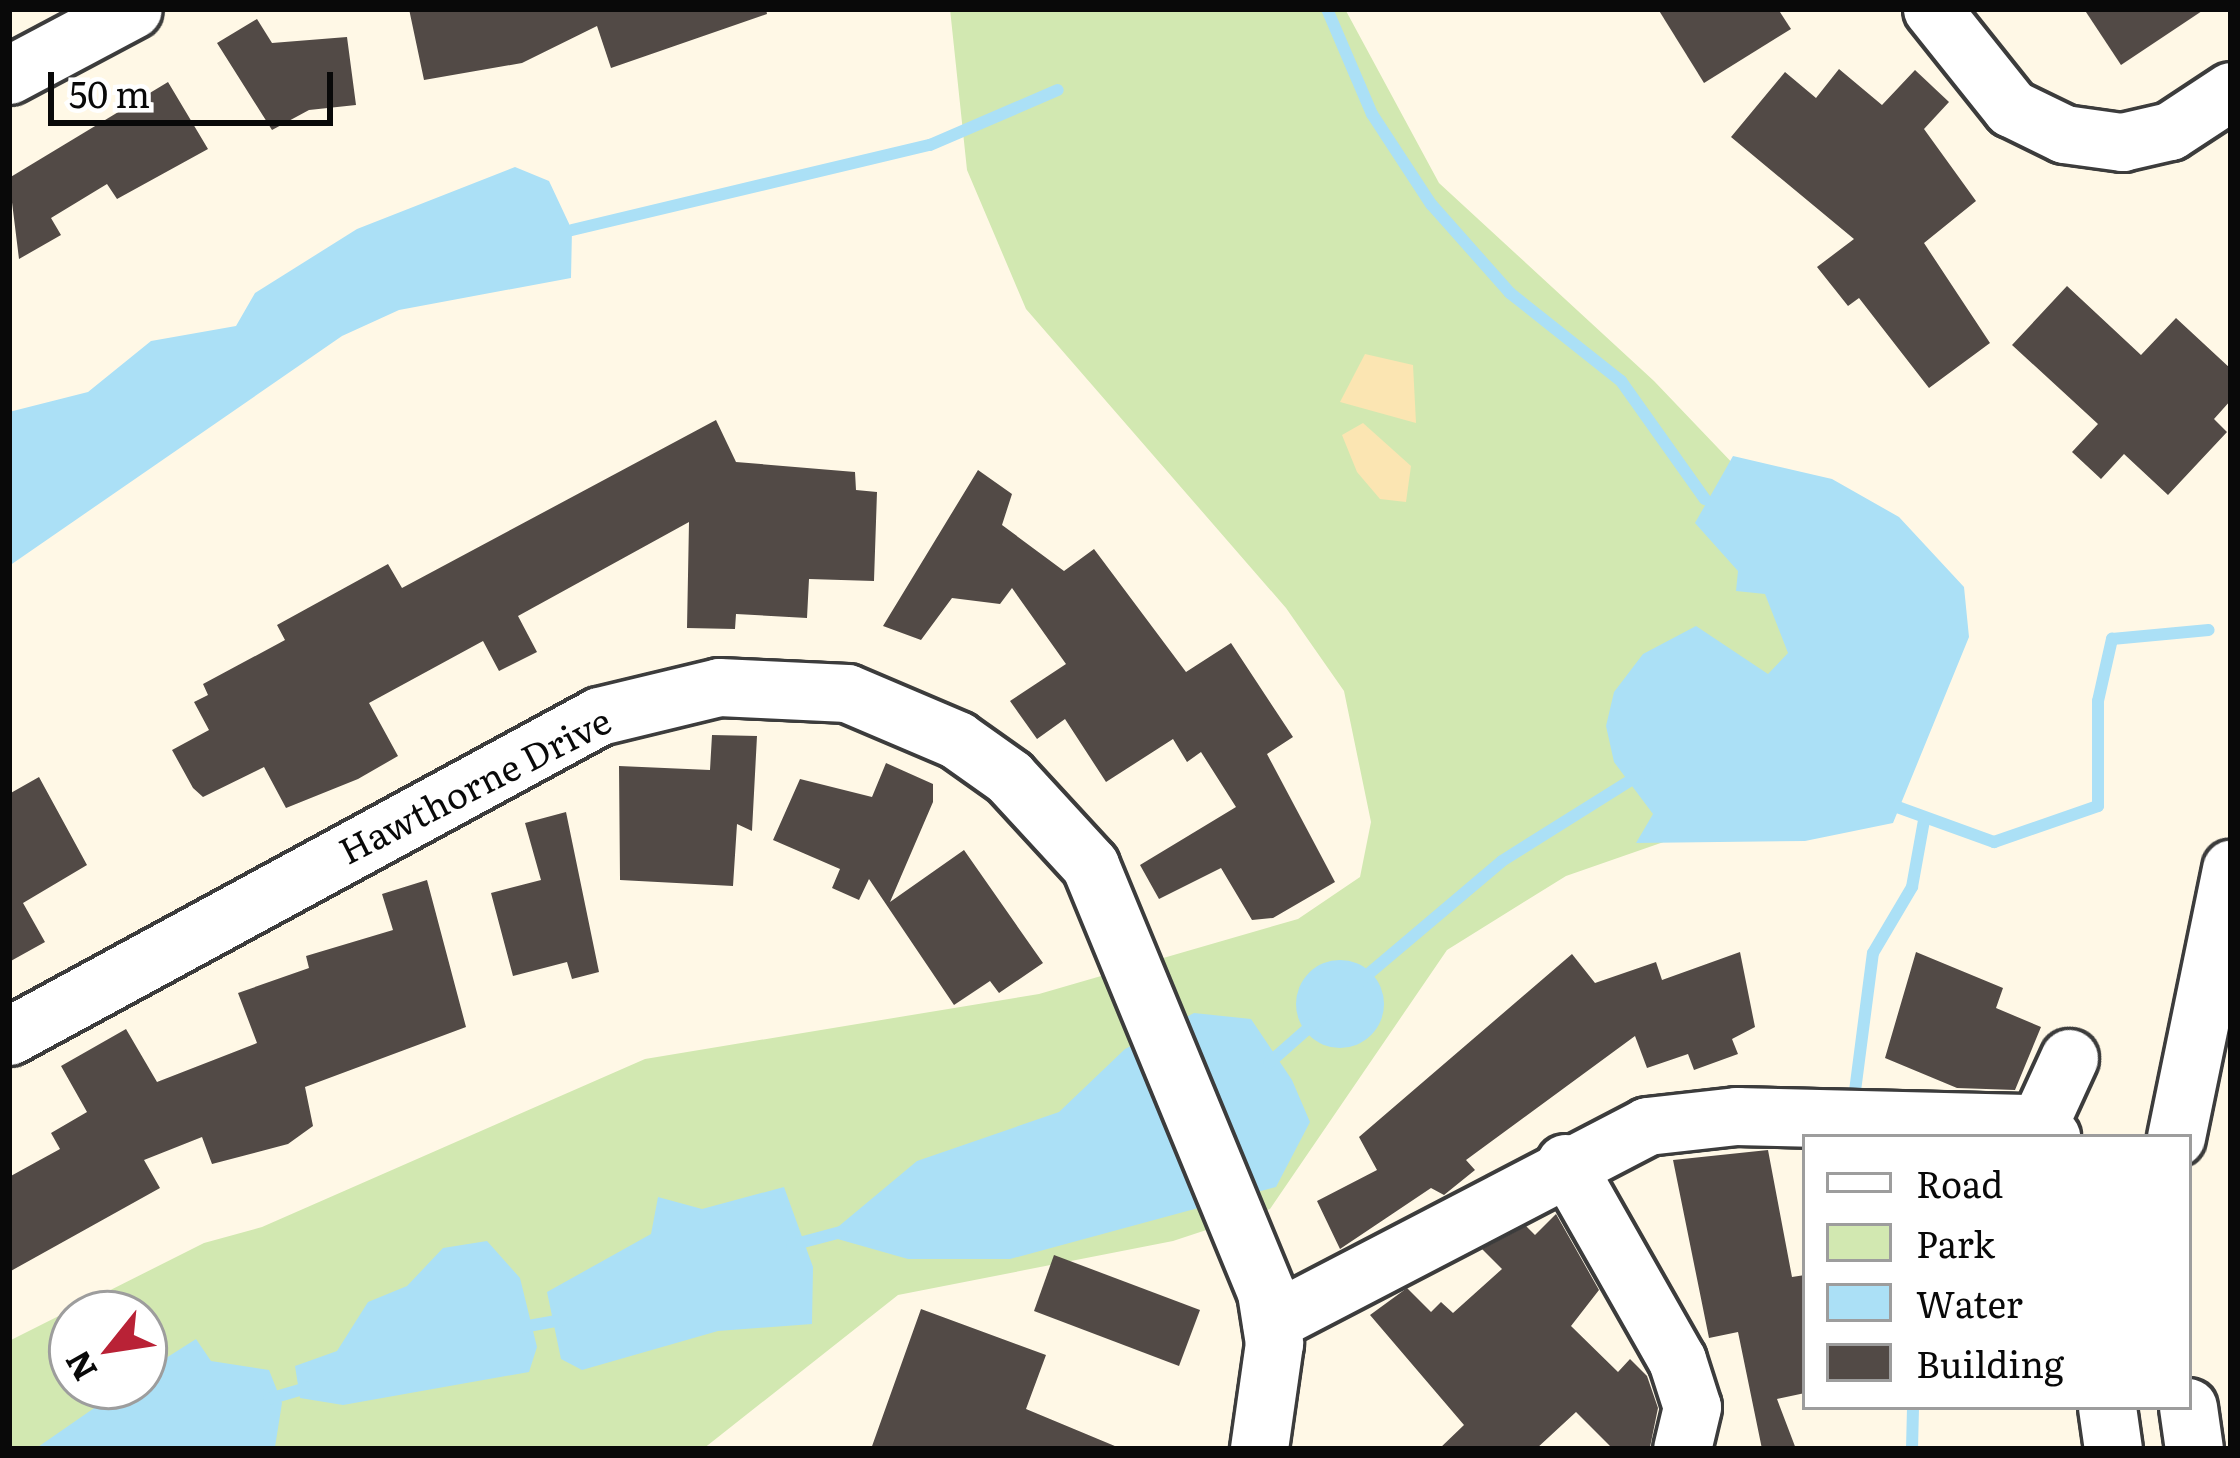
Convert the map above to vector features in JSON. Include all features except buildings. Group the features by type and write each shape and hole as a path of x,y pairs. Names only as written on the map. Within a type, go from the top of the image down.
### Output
{"street":[{"path":"9,75 133,9"},
{"path":"1932,9 2012,108 2064,134 2122,142 2170,130 2231,91"},
{"name":"Hawthorne Drive","path":"9,1036 599,716 665,695 784,683 903,713 1009,777 1090,865 1155,1004 1239,1220 1271,1322 1259,1449"},
{"path":"2177,1134 2210,1044 2231,869"},
{"path":"1271,1322 1564,1163 1647,1126 1736,1116 2044,1132 2069,1058"},
{"path":"1564,1163 1677,1360 1692,1407 1682,1449"},
{"path":"2107,1410 2113,1449"},
{"path":"2188,1410 2194,1449"}],"green space":[{"path":"950,9 1345,9 1439,183 1654,381 1866,603 1721,822 1566,876 1447,950 1270,1209 1173,1241 898,1295 703,1449 9,1449 9,1341 48,1321 48,1410 168,1410 168,1290 110,1290 204,1243 262,1227 645,1059 1039,994 1298,919 1360,877 1371,822 1344,691 1286,608 1026,309 967,170"}],"sand":[{"path":"1365,354 1413,365 1416,423 1340,402"},
{"path":"1363,423 1411,466 1406,502 1380,499 1357,472 1342,435"}],"water":[{"path":"515,167 549,181 572,230 571,278 399,310 342,336 9,566 9,412 88,392 151,341 236,326 255,293 357,229"},
{"path":"1733,456 1832,479 1899,517 1964,587 1969,637 1893,823 1805,841 1636,843 1653,814 1614,762 1606,726 1614,692 1643,654 1696,626 1768,674 1788,653 1765,594 1736,591 1738,571 1695,523"},
{"path":"1340,960 1357,963 1371,973 1381,987 1381,1021 1371,1035 1357,1045 1340,1048 1323,1045 1309,1035 1299,1021 1296,1004 1299,987 1309,973 1323,963"},
{"path":"1194,1013 1251,1019 1292,1080 1310,1122 1276,1187 1010,1259 908,1259 827,1236 917,1161 1059,1112 1125,1049"},
{"path":"784,1187 813,1267 812,1324 718,1331 582,1370 561,1359 547,1292 651,1234 658,1197 702,1209"},
{"path":"487,1241 520,1278 537,1347 529,1372 343,1405 300,1398 295,1366 337,1351 368,1302 407,1286 443,1248"},
{"path":"196,1339 211,1361 269,1370 282,1403 275,1447 35,1449 91,1410 168,1410 168,1357"}],"waterway":[{"path":"1327,9 1372,114 1431,204 1510,293 1621,381 1705,499"},
{"path":"572,230 930,145 1058,90"},
{"path":"1889,804 1994,842 2098,806 2098,701 2112,639 2209,630"},
{"path":"1353,987 1502,861 1644,772"},
{"path":"1855,1091 1873,953 1912,887 1924,820"},
{"path":"1269,1063 1321,1017"},
{"path":"792,1245 841,1232"},
{"path":"517,1328 562,1320"},
{"path":"269,1399 313,1386"},
{"path":"1912,1449 1913,1410"}]}
